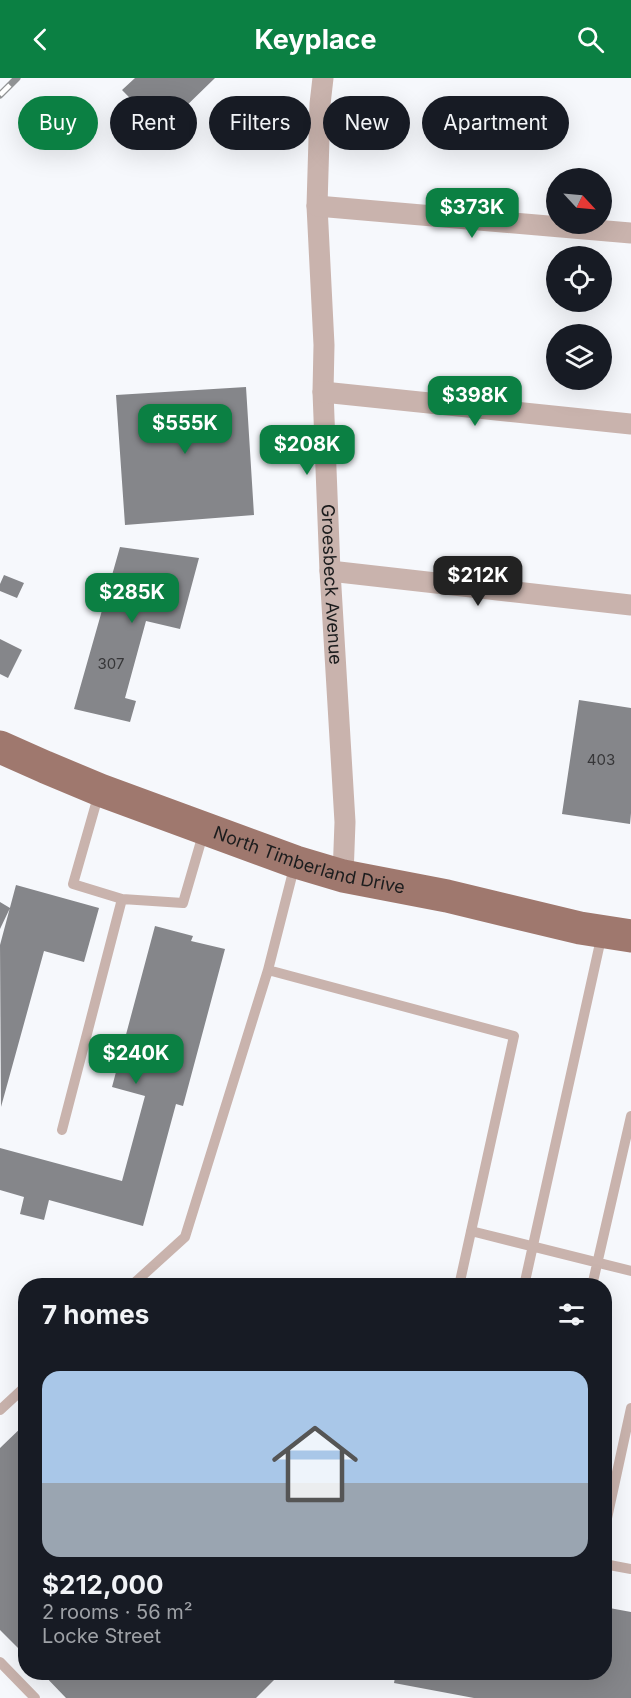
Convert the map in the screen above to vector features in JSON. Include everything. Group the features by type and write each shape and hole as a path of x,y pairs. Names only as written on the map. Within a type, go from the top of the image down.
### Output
{"main road":[{"name":"North Timberland Drive","path":"0,747 100,790 296,862 343,876 447,896 580,928 617,934"}],"street":[{"name":"Groesbeck Avenue","path":"323,78 317,206 324,345 323,392 330,571 345,822 343,876"},
{"path":"317,206 631,233"},
{"path":"323,392 631,424"},
{"path":"330,571 631,605"}],"lane":[{"path":"100,790 73,884 122,899 183,903 205,828"},
{"path":"140,1278 185,1237 268,970 296,862"},
{"path":"62,1130 122,899"},
{"path":"526,1278 617,934"},
{"path":"268,970 514,1036 461,1278"},
{"path":"594,1278 631,1116"},
{"path":"471,1231 631,1271"},
{"path":"0,1410 18,1393"},
{"path":"612,1495 631,1408"},
{"path":"612,1565 631,1569"},
{"path":"0,1662 34,1698"}],"building":[{"path":"135,78 215,78 196,96 128,96 122,90"},
{"path":"246,387 254,515 125,525 116,395"},
{"path":"120,547 199,558 180,629 146,621 125,698 136,701 130,722 74,709"},
{"path":"4,575 24,583 17,598 0,591"},
{"path":"0,639 22,650 8,678 0,674"},
{"path":"579,700 631,708 630,824 562,814"},
{"path":"16,885 99,908 84,962 44,951 1,1107 0,945"},
{"path":"0,902 10,908 0,929"},
{"path":"155,926 193,936 191,941 225,949 183,1106 176,1104 143,1226 49,1200 44,1220 20,1214 24,1197 0,1190 0,1148 122,1181 145,1096 112,1087"},
{"path":"18,1431 18,1648 0,1630 0,1448"},
{"path":"612,1608 631,1612 631,1698 474,1698 394,1683 395,1680 612,1680"},
{"path":"49,1680 274,1680 256,1698 66,1698"}],"railway":[{"path":"0,95 17,78"}]}
